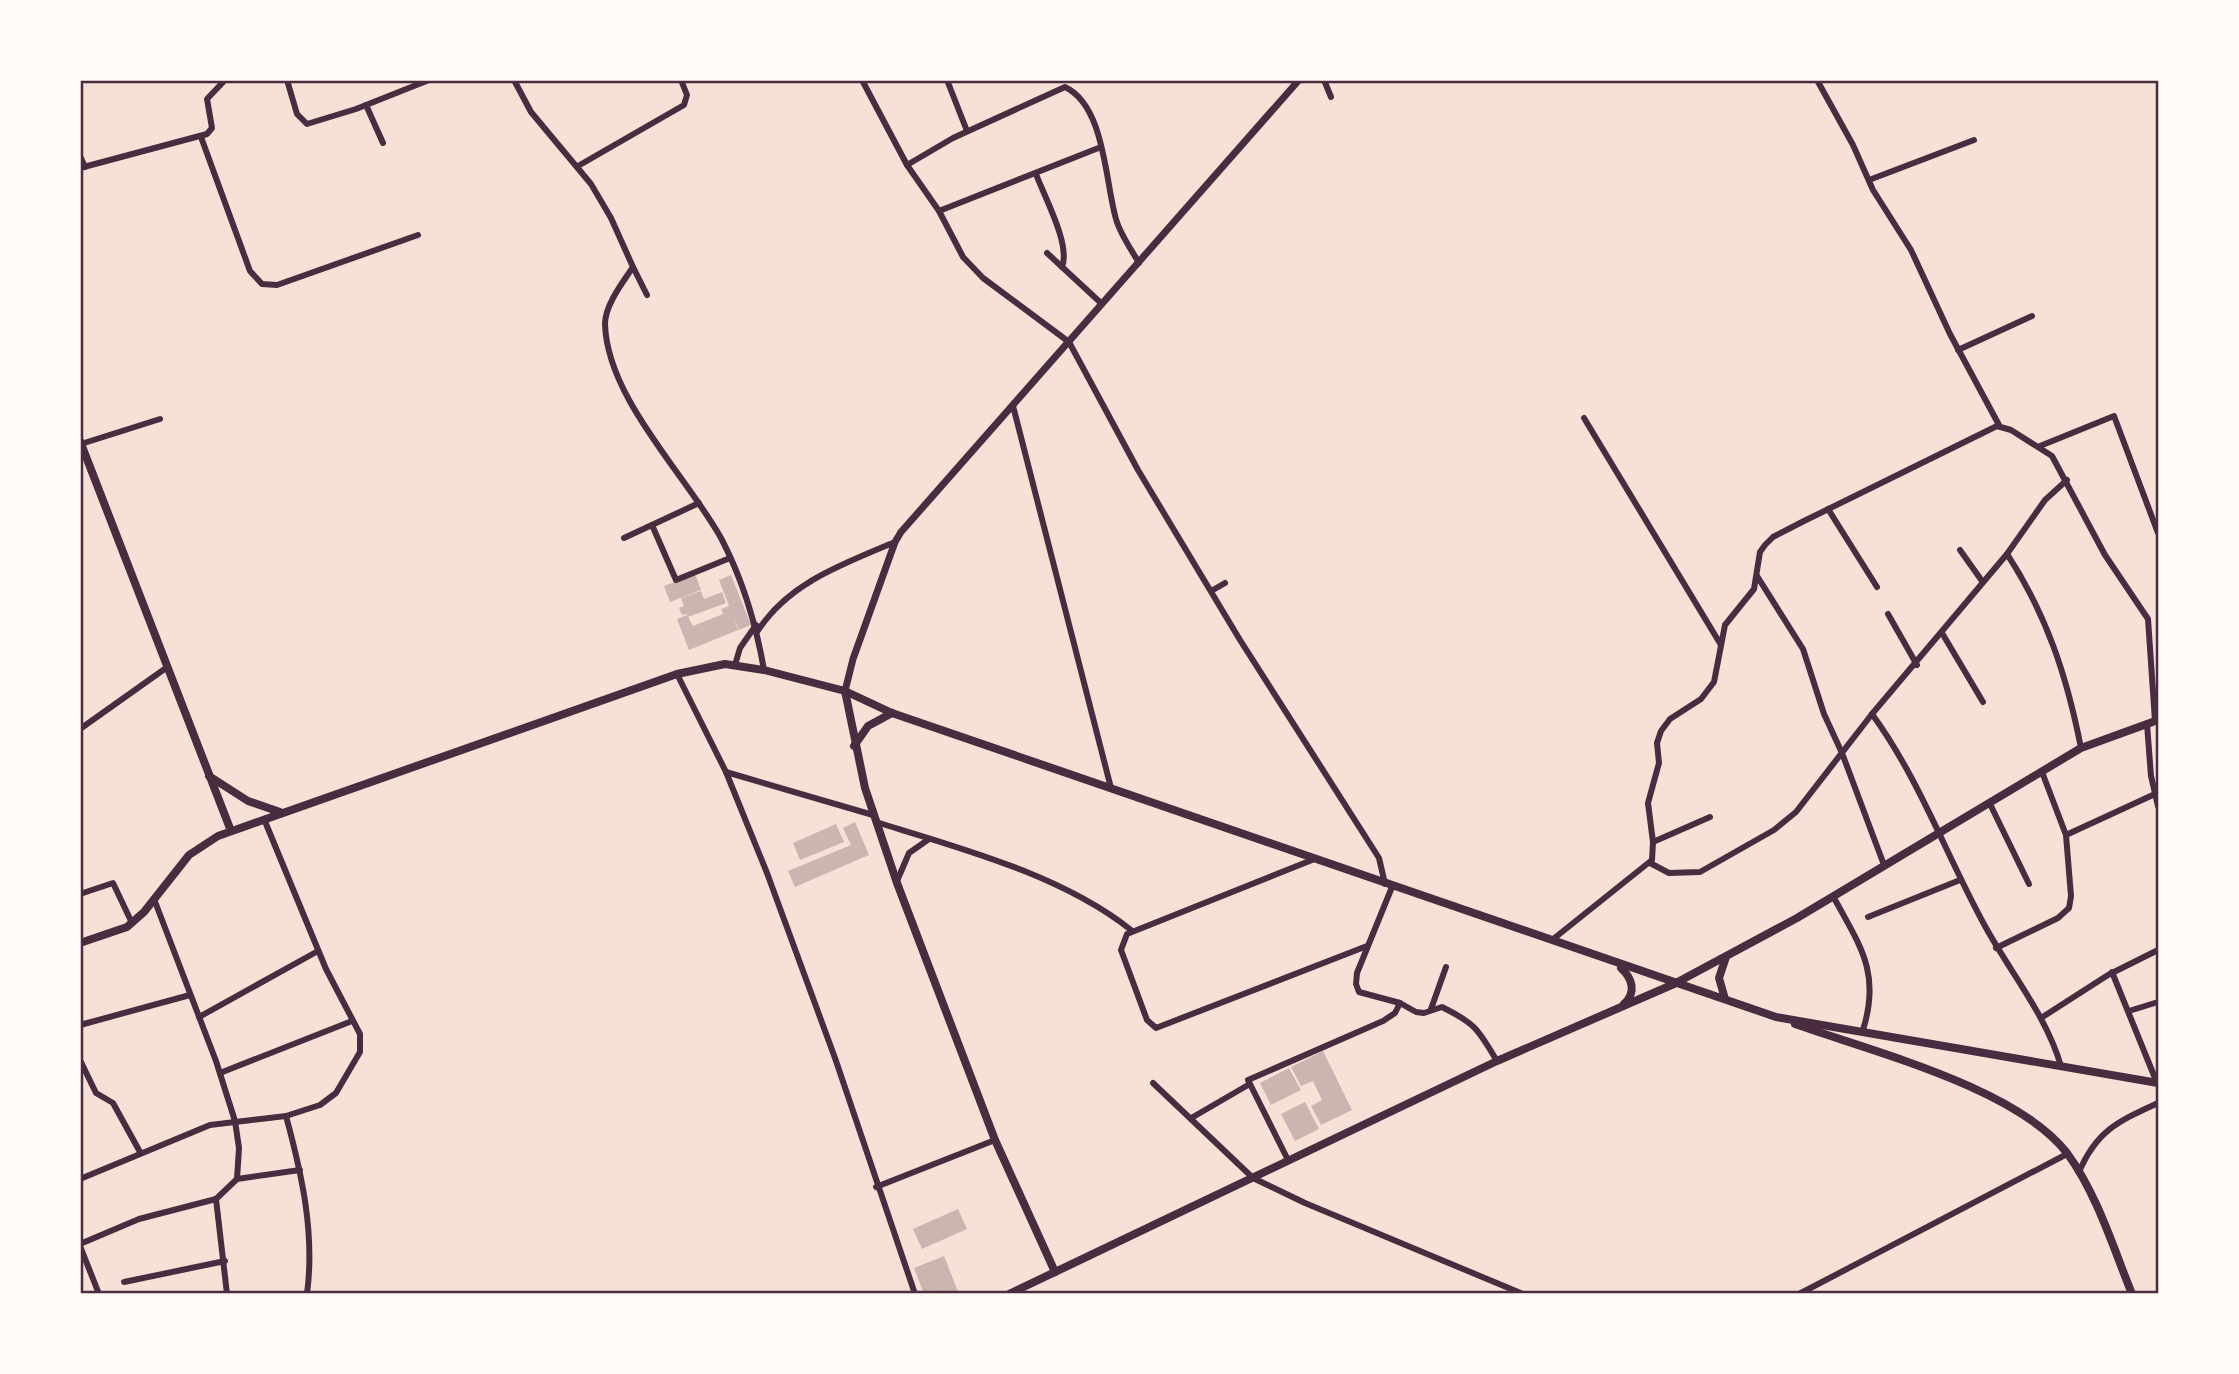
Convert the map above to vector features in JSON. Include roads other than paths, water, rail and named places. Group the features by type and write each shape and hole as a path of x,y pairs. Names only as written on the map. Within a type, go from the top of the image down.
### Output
{"main road":[{"path":"81,442 231,831"},
{"path":"80,943 114,934 132,923 189,855 231,831 677,674 713,665 735,665 845,691 892,713 1312,860 1725,999 1956,1082 2011,1105 2038,1124 2067,1154 2079,1172 2132,1293"},
{"path":"845,691 854,746 874,818 897,883 995,1140 1055,1272"},
{"path":"854,746 868,726 892,713"},
{"path":"1009,1293 1497,1061 1674,984 1833,896 2081,748 2154,722"},
{"path":"209,776 248,801 282,812"},
{"path":"1725,999 1719,978 1726,957"},
{"path":"1617,964 1628,974 1632,985 1629,999 1619,1008"},
{"path":"1776,1017 2158,1083"}],"street":[{"path":"80,156 83,167 201,137 212,128 207,108 209,93 225,80"},
{"path":"287,80 297,114 307,124 366,105 429,80"},
{"path":"514,80 531,112 578,166 611,218 647,295"},
{"path":"578,166 684,105 687,95 681,80"},
{"path":"862,80 907,164 939,211 963,257 983,278 1069,342 1138,470 1213,590 1240,640 1379,858 1388,886 1356,980 1359,992 1401,1003 1416,1012 1442,1007 1473,1023 1497,1061"},
{"path":"947,80 967,131"},
{"path":"845,691 853,659 895,542 1299,80"},
{"path":"1324,80 1331,97"},
{"path":"1817,80 1869,180 1910,250 1958,350 2000,425 2040,446 2052,456 2105,555 2149,624 2155,793 2158,806"},
{"path":"907,164 967,131 1065,87 1077,93 1086,103 1101,147 1116,221 1139,263"},
{"path":"366,105 383,143"},
{"path":"201,137 250,271 262,285 277,285 418,235"},
{"path":"1869,180 1974,140"},
{"path":"939,211 1101,147"},
{"path":"1036,174 1062,240 1065,256 1062,267"},
{"path":"1047,253 1102,304"},
{"path":"633,267 608,310 605,324 609,345 634,412 699,503 730,558 756,628 764,670"},
{"path":"1958,350 2032,316"},
{"path":"1013,406 1111,788"},
{"path":"2040,446 2114,416 2158,533"},
{"path":"1584,418 1721,645"},
{"path":"81,442 160,419"},
{"path":"1552,940 1650,863 1653,842 1648,803 1658,763 1658,739 1670,719 1711,688 1716,677 1725,625 1754,589 1760,552 1773,537 2000,425"},
{"path":"1650,863 1669,873 1683,874 1710,867 1774,830 1796,812 1872,714 1917,665 1982,581 2007,554 2045,500 2067,480"},
{"path":"624,538 699,503"},
{"path":"1828,509 1877,587"},
{"path":"652,525 676,579 730,558"},
{"path":"735,665 740,648 756,628 776,606 797,589 895,542"},
{"path":"1959,550 1982,581"},
{"path":"2007,554 2030,590 2055,645 2071,698 2081,748"},
{"path":"1756,574 1803,649 1824,714 1842,753 1884,865"},
{"path":"1213,590 1225,583"},
{"path":"1888,614 1917,665"},
{"path":"2149,624 2158,622"},
{"path":"1942,633 1983,702"},
{"path":"80,729 166,668"},
{"path":"677,674 726,772 826,1033 876,1187 915,1293"},
{"path":"1872,714 1905,764 1960,880 1996,948 2054,1042 2061,1066"},
{"path":"726,772 874,818 1067,889 1097,905 1131,930"},
{"path":"1996,948 2058,918 2069,908 2071,896 2066,835 2042,772"},
{"path":"2066,835 2155,793"},
{"path":"1990,804 2029,884"},
{"path":"1653,842 1710,817"},
{"path":"80,1179 202,1128 235,1121 286,1116 320,1105 336,1093 362,1045 318,951 264,819"},
{"path":"897,883 909,853 929,839"},
{"path":"1312,860 1131,930 1121,950 1153,1028 1367,946"},
{"path":"1868,917 1960,880"},
{"path":"80,894 113,883 132,923"},
{"path":"1833,896 1870,968 1872,998 1863,1030"},
{"path":"154,899 220,1073 235,1121 239,1149 237,1179"},
{"path":"2040,1018 2112,972 2158,950"},
{"path":"199,1017 318,951"},
{"path":"1431,1009 1446,967"},
{"path":"2112,972 2158,1083"},
{"path":"80,1025 190,995"},
{"path":"2129,1011 2158,1002"},
{"path":"1288,1160 1248,1085 1248,1080 1383,1021 1395,1013 1401,1003"},
{"path":"220,1073 352,1021"},
{"path":"80,1060 96,1093 113,1104 140,1152"},
{"path":"1153,1083 1193,1117 1253,1178 1523,1293"},
{"path":"1193,1117 1248,1085"},
{"path":"2079,1172 2088,1152 2101,1134 2116,1123 2158,1103"},
{"path":"286,1116 300,1170 312,1248 307,1293"},
{"path":"876,1187 995,1140"},
{"path":"1800,1293 2067,1154"},
{"path":"99,1293 80,1245 139,1219 216,1199 237,1179 300,1170"},
{"path":"216,1199 227,1293"},
{"path":"124,1282 225,1261"}]}
